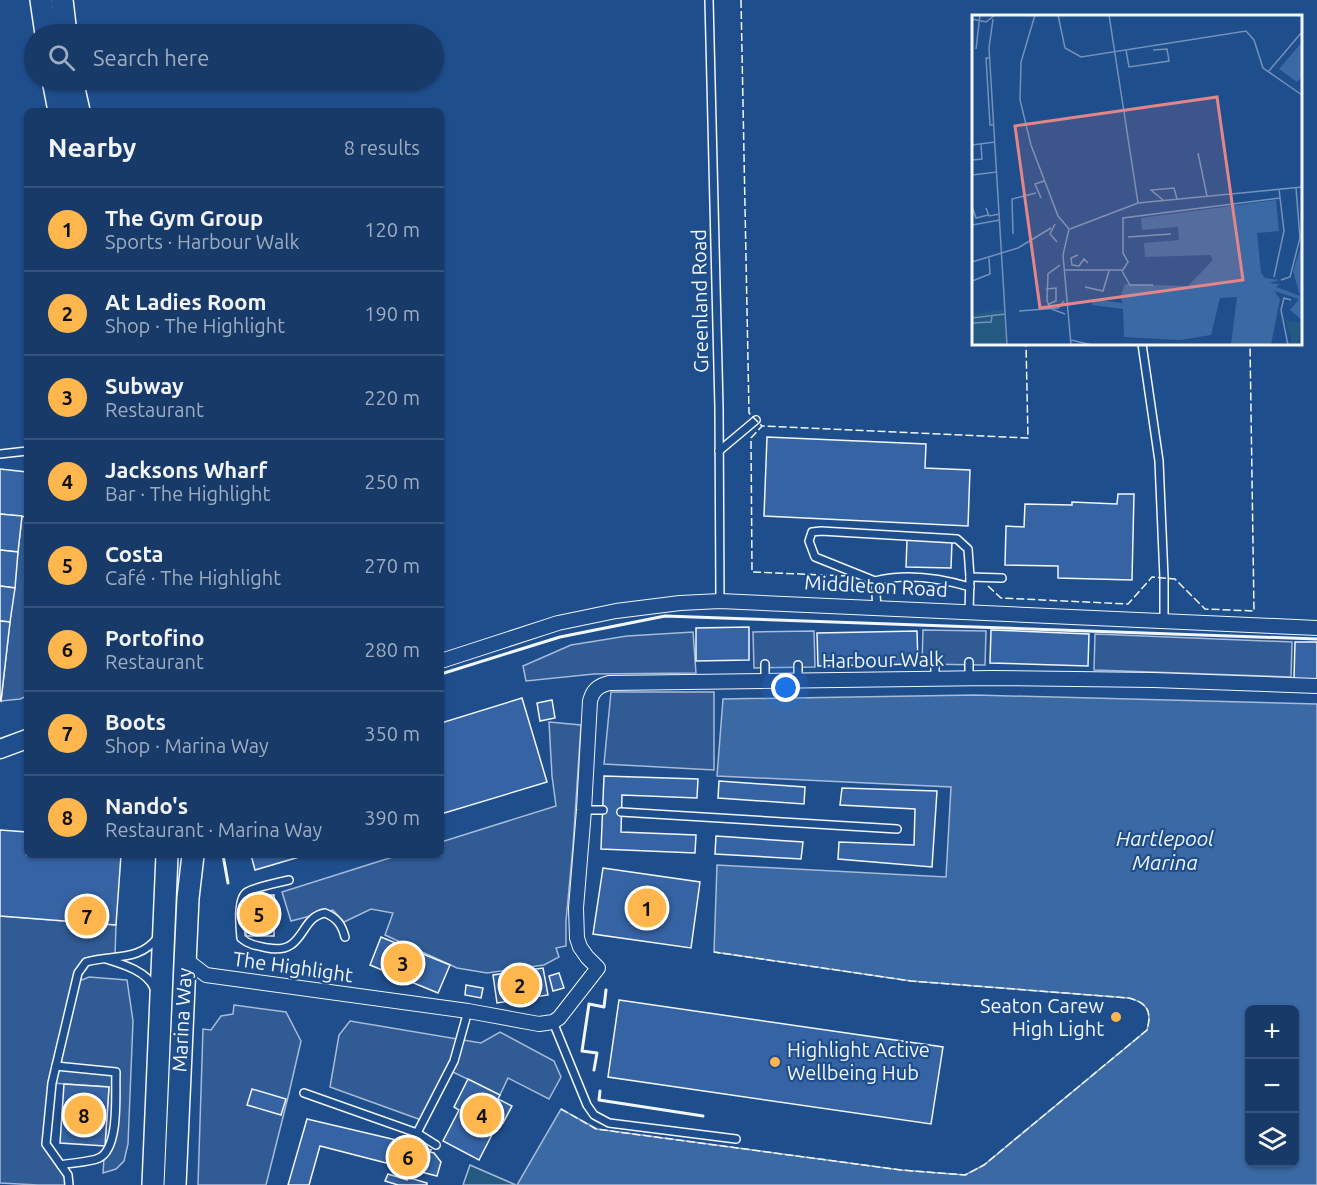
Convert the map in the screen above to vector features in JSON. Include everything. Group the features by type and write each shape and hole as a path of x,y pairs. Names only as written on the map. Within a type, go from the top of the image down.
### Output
{"highway":[{"path":"41,0 45,24"},
{"path":"62,0 65,24"},
{"path":"55,90 58,108"},
{"path":"74,90 78,108"},
{"name":"Marina Way","path":"151,1174 167,858"},
{"name":"Marina Way","path":"175,1185 188,898 193,858"}],"main road":[{"path":"0,749 24,740"}],"street":[{"name":"Middleton Road","path":"444,660 569,621 615,611 680,603 720,602 876,608 1317,628"},
{"name":"Harbour Walk","path":"553,1022 563,1014 598,968 580,947 577,938 576,908 590,701 592,693 599,686 611,683 969,678 1153,680 1317,686"},
{"name":"The Highlight","path":"185,959 206,975 539,1023 553,1022"},
{"name":"The Highlight","path":"184,988 206,975"}],"lane":[{"name":"Greenland Road","path":"709,0 720,602"},
{"path":"1142,345 1159,461 1164,621"},
{"path":"719,451 756,420"},
{"path":"0,453 24,451"},
{"path":"969,612 970,587 970,577 968,549 957,539 821,531 812,532 809,541 815,557 875,581 902,577 950,581 970,587"},
{"path":"970,577 1002,578"},
{"path":"875,581 876,608"},
{"path":"935,662 935,678"},
{"path":"969,662 969,678"},
{"path":"765,664 765,681"},
{"path":"798,665 798,680"},
{"path":"584,810 603,810"},
{"path":"621,812 897,829"},
{"path":"289,880 247,891 242,897 241,938 256,946 284,949 295,943 313,918 325,913 342,926 345,937"},
{"path":"69,1185 68,1175 46,1144 52,1083 78,973 86,962 100,958 132,955 150,947 164,928"},
{"path":"100,958 128,965 151,981 160,1004"},
{"path":"417,1133 454,1061 468,1011"},
{"path":"553,1022 582,1095 594,1116 609,1123 736,1139"},
{"path":"56,1066 116,1072 114,1125 108,1151 98,1159 61,1165"},
{"path":"304,1093 417,1133 436,1146"}],"shaded area":[{"path":"22,516 24,516 24,697 1,701"},
{"path":"923,630 986,631 985,665 922,664"},
{"path":"814,631 815,667 754,668 753,632"},
{"path":"693,632 696,673 594,674 526,681 523,666 571,645 627,636"},
{"path":"1095,634 1292,642 1291,677 1094,670"},
{"path":"611,692 714,692 714,770 604,764"},
{"path":"549,722 581,725 566,946 556,948 559,957 544,965 487,973 457,968 385,935 393,913 371,909 344,922 333,910 291,921 282,892 390,858 444,858 444,841 556,806"},
{"path":"0,916 116,925 115,956 86,962 77,982 89,977 127,980 133,1021 128,1144 124,1161 116,1169 103,1173 109,1087 52,1083 46,1144 68,1175 69,1185 0,1183"},
{"path":"234,1005 286,1012 301,1041 266,1185 198,1185 203,1029 211,1030 221,1016 233,1014"},
{"path":"350,1021 481,1043 500,1032 554,1061 561,1077 549,1099 508,1078 500,1095 453,1072 424,1121 330,1087 339,1035"},
{"path":"470,1165 516,1185 463,1185"}],"water":[{"name":"Hartlepool Marina","path":"975,695 1317,704 1317,1185 517,1185 561,1109 597,1129 901,1170 965,1175 984,1165 1147,1030 1149,1013 1147,1009 1141,1003 1129,998 911,981 714,952 717,865 946,877 951,787 717,776 723,699"}],"building":[{"path":"767,437 926,444 925,468 970,470 968,526 764,516"},
{"path":"0,469 24,472 24,517 0,514"},
{"path":"1118,494 1134,494 1132,580 1058,578 1058,566 1005,565 1006,526 1024,527 1025,504 1072,505 1072,502 1117,504"},
{"path":"0,514 22,516 18,552 0,550"},
{"path":"907,540 952,541 951,568 906,567"},
{"path":"0,550 18,552 15,588 0,586"},
{"path":"0,586 15,588 10,622 0,621"},
{"path":"0,621 10,622 1,701 0,700"},
{"path":"749,627 749,660 696,661 696,628"},
{"path":"991,630 1089,634 1088,666 990,663"},
{"path":"917,631 918,664 818,666 817,633"},
{"path":"1295,642 1317,642 1317,679 1294,679"},
{"path":"522,698 547,782 444,813 444,722"},
{"path":"552,700 555,718 540,721 537,703"},
{"path":"604,776 698,779 697,798 622,795 621,832 696,835 695,853 601,849"},
{"path":"719,781 805,787 804,804 718,798"},
{"path":"842,788 937,791 932,867 838,859 839,842 914,845 915,809 840,805"},
{"path":"0,830 24,832 24,858 121,858 116,925 0,916"},
{"path":"716,836 803,842 801,859 715,854"},
{"path":"252,858 296,858 255,870"},
{"path":"603,868 700,882 691,948 593,934"},
{"path":"246,895 274,895 274,936 246,936"},
{"path":"381,937 450,965 438,993 370,965"},
{"path":"543,968 548,995 497,1003 493,975"},
{"path":"559,973 564,988 553,991 549,976"},
{"path":"466,985 483,988 481,998 465,995"},
{"name":"Highlight Active Wellbeing Hub","path":"619,1000 943,1047 931,1124 608,1077"},
{"path":"468,1079 500,1095 498,1099 512,1106 503,1123 499,1121 479,1160 443,1141 459,1110 454,1107"},
{"path":"64,1084 109,1087 105,1146 60,1143"},
{"path":"252,1089 286,1099 281,1115 247,1105"},
{"path":"307,1119 431,1150 430,1152 434,1153 441,1162 437,1176 320,1146 309,1185 288,1185"},
{"path":"388,1174 407,1180 407,1177 427,1183 427,1185 398,1185 385,1181"}],"fence":[{"path":"741,0 749,413 762,426"},
{"path":"849,576 752,572 751,438 762,426 1028,438 1026,345"},
{"path":"988,586 1001,598 1128,604 1152,577 1175,579 1205,609 1254,611 1250,345"},
{"path":"561,1109 596,1129 901,1170 965,1175 984,1165 1147,1030 1149,1018 1147,1009 1141,1003 1129,998 911,981 714,952"}],"wall":[{"path":"444,673 560,637 665,616 1317,639"},
{"path":"224,858 228,883"},
{"path":"594,1070 597,1053 582,1051 589,1004 604,1007 606,990"},
{"path":"600,1091 599,1100 703,1116"}],"place":[{"name":"The Gym Group","path":"647,908"},
{"name":"Costa","path":"259,914"},
{"name":"Boots","path":"87,916"},
{"name":"Subway","path":"403,963"},
{"name":"At Ladies Room","path":"520,985"},
{"name":"Seaton Carew High Light","path":"1116,1017"},
{"name":"Highlight Active Wellbeing Hub","path":"775,1062"},
{"name":"Nando's","path":"84,1115"},
{"name":"Jacksons Wharf","path":"482,1115"},
{"name":"Portofino","path":"408,1157"}]}
